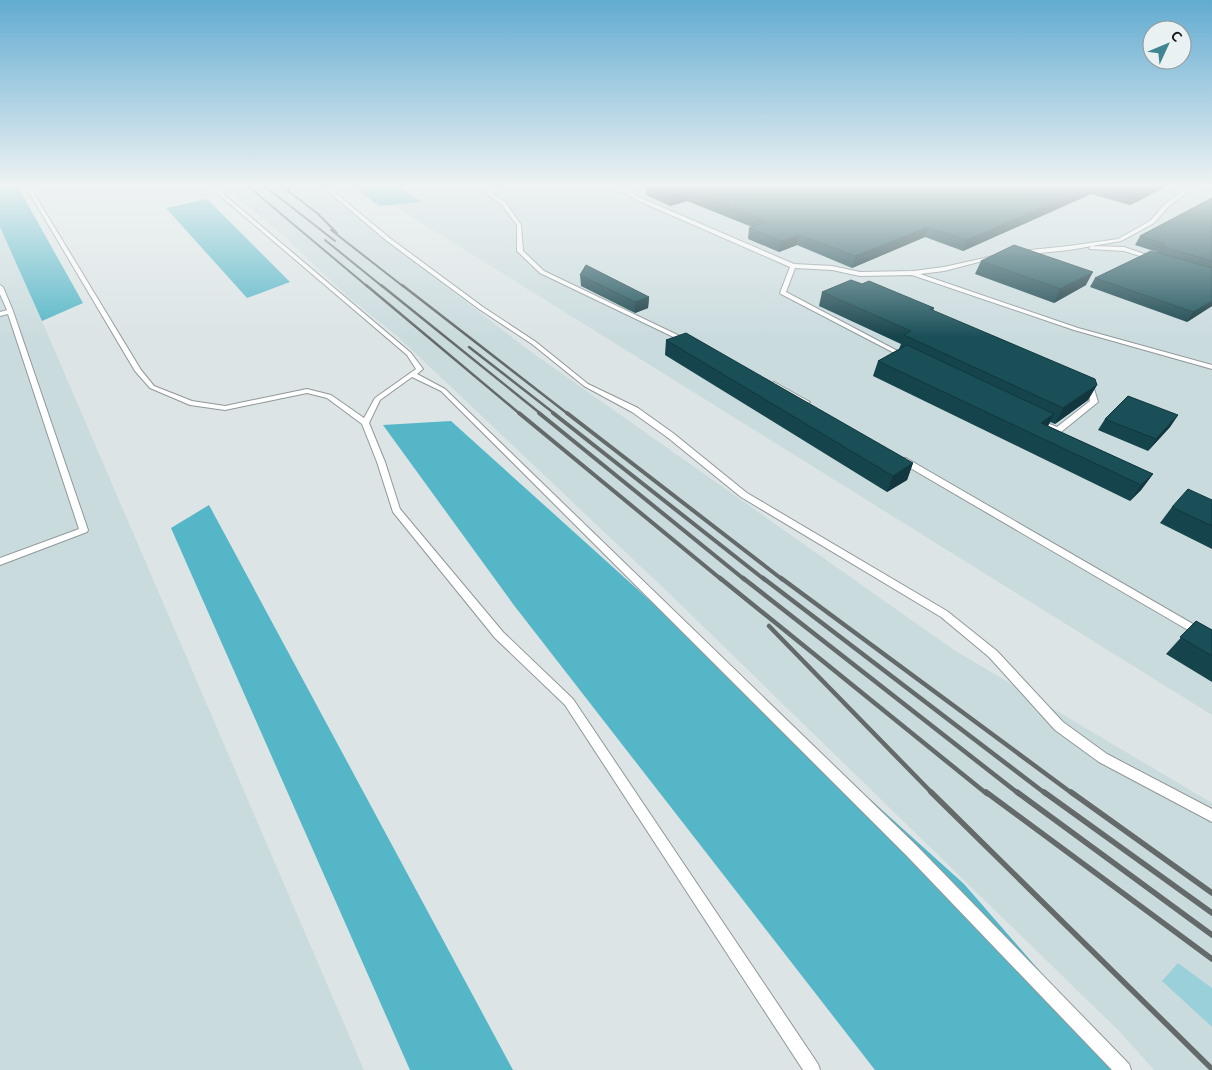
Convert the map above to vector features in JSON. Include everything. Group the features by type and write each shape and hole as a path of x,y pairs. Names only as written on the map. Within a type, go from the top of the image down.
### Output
{"lane":[{"path":"58,237 138,371 152,387 190,402 225,408 307,391 329,396 365,423 381,462 396,510 499,635 570,702 812,1070"},
{"path":"271,237 409,354 420,369 376,399 365,423"},
{"path":"385,237 481,308 534,343 586,385 635,410 670,435 744,495 944,614 993,654 1059,726 1103,758 1212,816"},
{"path":"519,237 520,251 542,272 690,343"},
{"path":"726,237 793,266 832,268 860,274 913,273 944,269 1005,255"},
{"path":"1014,254 1069,248 1119,240 1125,237"},
{"path":"1069,248 1124,249 1160,260"},
{"path":"793,266 782,293 909,359"},
{"path":"913,273 1076,329 1212,367"},
{"path":"0,287 10,311 84,530 0,562"},
{"path":"0,314 10,311"},
{"path":"413,374 443,390 911,850 1123,1070"},
{"path":"768,381 810,404"},
{"path":"1032,418 1058,430 1094,402 1089,382"},
{"path":"893,454 1212,640"}],"shaded area":[{"path":"0,237 5,237 364,1070 0,1070"},
{"path":"4,237 46,237 83,303 42,321"},
{"path":"192,237 245,237 290,282 247,298"},
{"path":"285,237 383,237 527,349 954,650 1212,803 1212,988 1178,963 1163,981 1212,1027 1212,1070 1154,1070 1120,1032 674,598 396,335 347,296"},
{"path":"444,237 1212,237 1212,715"},
{"path":"451,421 964,884 1126,1070 875,1070 513,604 383,425"},
{"path":"209,505 513,1070 410,1070 171,528"},
{"path":"1178,963 1212,988 1212,1027 1162,981"}],"building":[{"path":"771,237 793,237 781,241"},
{"path":"804,237 903,237 855,256"},
{"path":"958,237 974,237 967,240"},
{"path":"1143,237 1212,237 1212,261 1161,246 1165,244"},
{"path":"1014,245 1093,272 1060,289 981,261"},
{"path":"1151,251 1212,268 1212,301 1193,312 1095,278"},
{"path":"586,265 649,297 635,302 580,275"},
{"path":"851,280 862,284 869,281 934,308 930,309 1095,379 1097,385 1063,408 904,335 911,331 822,292"},
{"path":"686,333 913,463 893,476 666,340"},
{"path":"907,345 1054,414 1041,423 1153,474 1141,485 878,361"},
{"path":"1128,396 1178,415 1156,439 1105,419"},
{"path":"1188,489 1212,500 1212,526 1172,507"},
{"path":"1196,621 1212,630 1212,656 1180,637"}],"railway":[{"path":"308,237 368,287"},
{"path":"330,237 335,241"},
{"path":"340,237 404,287"},
{"path":"325,240 383,287"},
{"path":"366,285 520,414"},
{"path":"381,285 541,414"},
{"path":"402,285 568,414"},
{"path":"469,347 555,414"},
{"path":"519,413 722,580"},
{"path":"539,413 745,580"},
{"path":"553,413 765,580"},
{"path":"567,413 783,580"},
{"path":"720,578 987,794"},
{"path":"743,578 1019,794"},
{"path":"763,578 1046,794"},
{"path":"781,578 1073,794"},
{"path":"769,626 932,793"},
{"path":"986,792 1212,959"},
{"path":"1017,792 1212,935"},
{"path":"1044,792 1212,913"},
{"path":"1071,792 1212,893"},
{"path":"932,793 1212,1069"}]}
